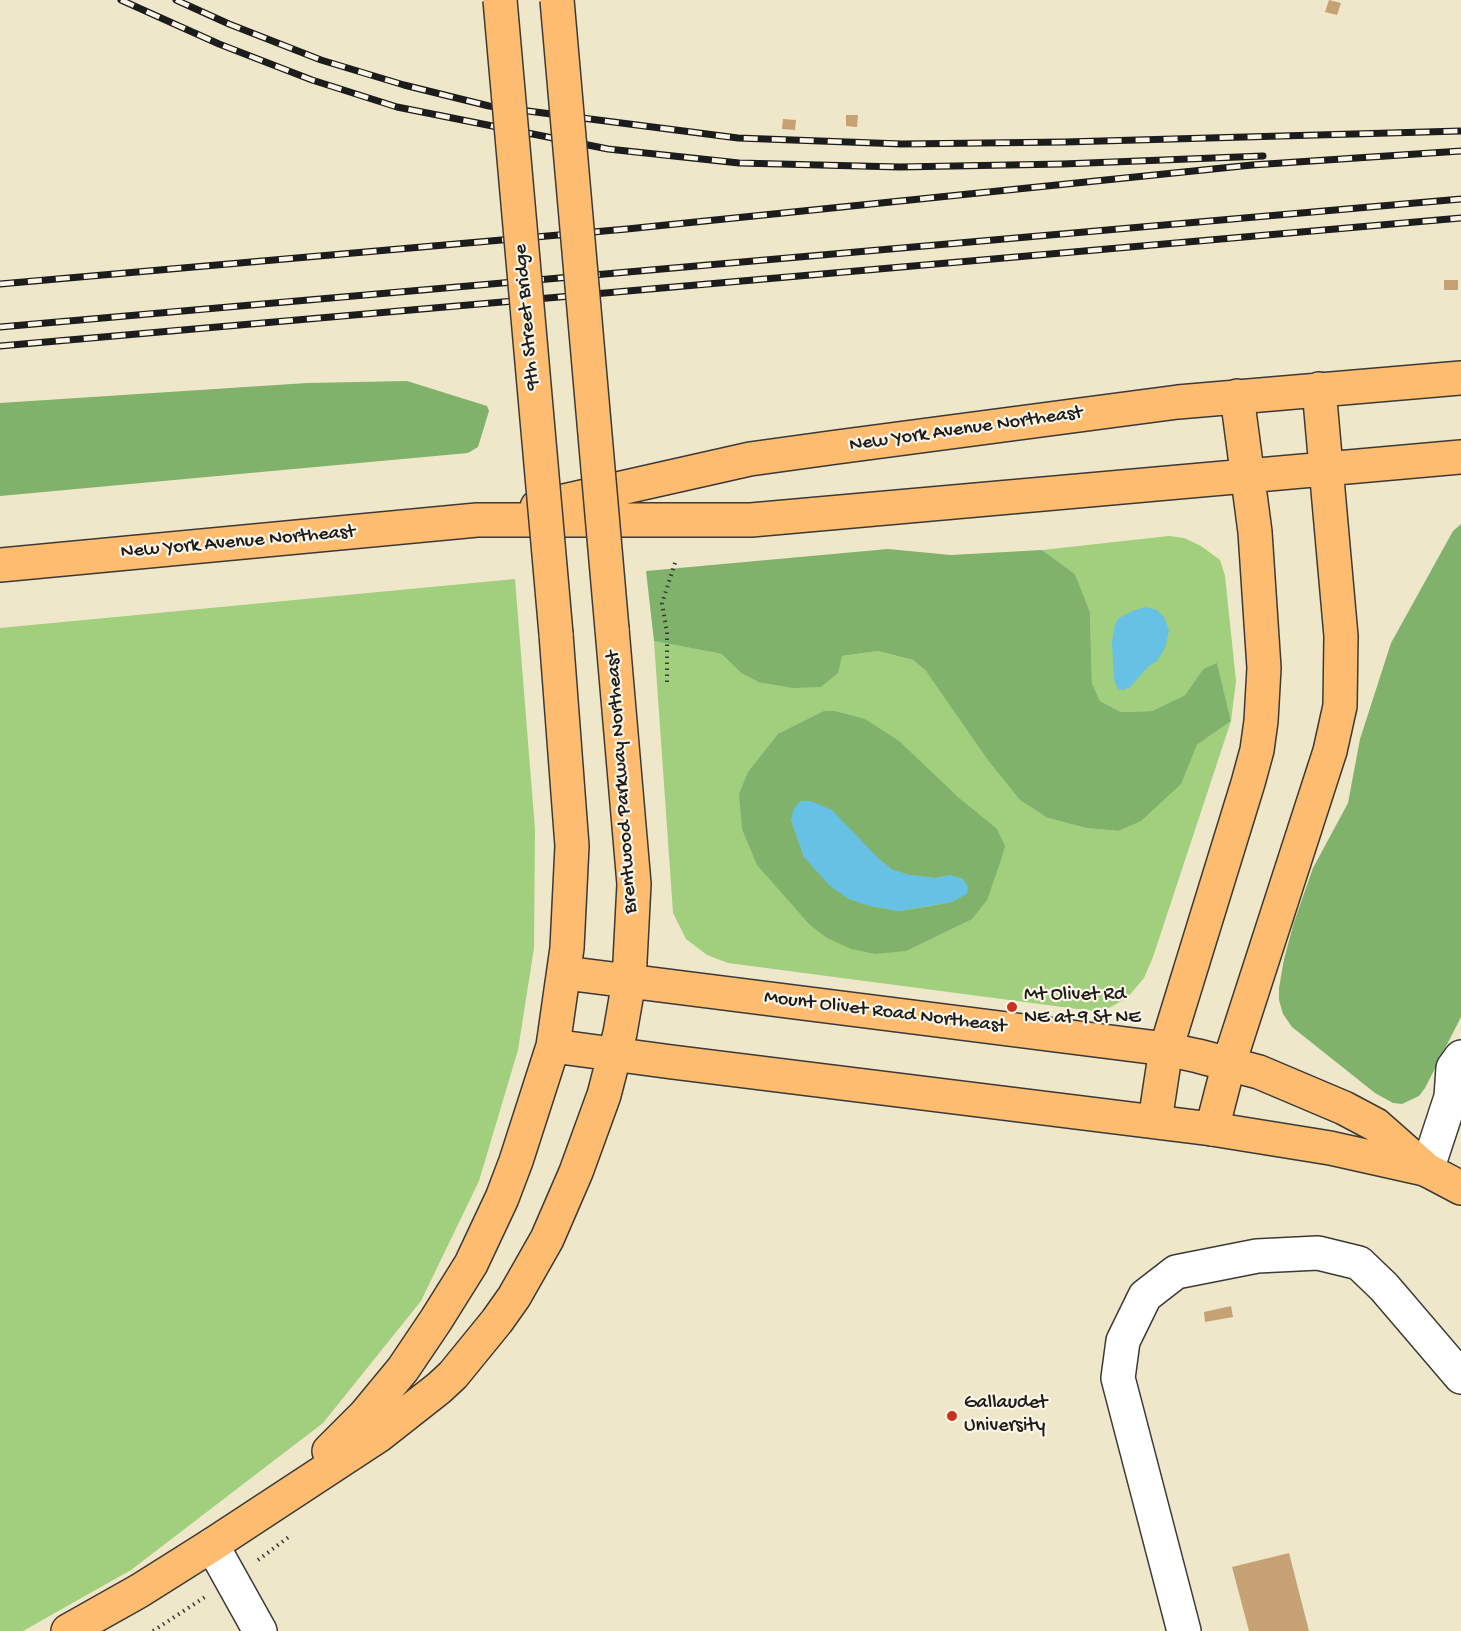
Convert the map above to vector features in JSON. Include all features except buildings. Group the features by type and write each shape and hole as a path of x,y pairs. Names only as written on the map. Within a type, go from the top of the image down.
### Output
{"main road":[{"name":"9th Street Bridge","path":"500,0 556,634"},
{"name":"Brentwood Parkway Northeast","path":"68,1631 139,1591 378,1436 453,1375 497,1321 530,1270 563,1206 601,1104 615,1054 629,981 634,884 557,0"},
{"name":"New York Avenue Northeast","path":"477,520 750,459 1103,411 1237,396 1461,378"},
{"path":"1212,1129 1229,1063 1330,751 1340,706 1341,636 1319,389"},
{"path":"1155,1121 1166,1049 1248,783 1257,750 1261,721 1263,648 1255,532 1237,396"},
{"name":"New York Avenue Northeast","path":"0,565 477,520 751,520 1461,457"},
{"name":"Brentwood Parkway Northeast","path":"290,1492 365,1415 391,1383 436,1320 471,1264 498,1207 516,1161 553,1046 565,973 572,846 556,634"},
{"name":"Mount Olivet Road Northeast","path":"565,973 1166,1049 1229,1063 1304,1090 1376,1125 1427,1170 1461,1188"},
{"name":"Mount Olivet Road Northeast","path":"553,1046 1212,1129 1330,1148 1427,1170"}],"lane":[{"path":"1427,1170 1451,1097 1453,1068 1461,1057"},
{"path":"1184,1631 1118,1378 1123,1341 1145,1296 1176,1272 1257,1256 1318,1253 1359,1263 1384,1287 1461,1377"},
{"path":"212,1545 260,1631"}],"path":[{"path":"667,682 668,633 662,603 676,560"}],"green space":[{"path":"407,381 487,406 489,411 478,447 468,453 0,496 0,403 307,383"},
{"path":"1461,524 1461,1017 1425,1088 1419,1096 1402,1104 1393,1103 1375,1093 1292,1027 1283,1014 1279,1000 1279,988 1294,922 1313,868 1348,803 1360,739 1391,643 1453,531"},
{"path":"1169,536 1184,538 1201,546 1220,560 1225,576 1236,681 1231,721 1217,664 1203,669 1185,695 1152,711 1121,712 1100,701 1092,683 1090,612 1075,574 1042,550"},
{"path":"888,549 951,555 1042,550 1075,574 1090,612 1092,683 1100,701 1121,712 1152,711 1185,695 1203,669 1217,663 1231,721 1197,745 1181,784 1141,821 1118,831 1086,828 1048,818 1020,800 988,760 926,671 913,660 878,651 842,656 838,673 821,687 793,688 758,682 741,673 722,654 654,641 646,571"},
{"path":"515,579 535,829 534,948 518,1050 479,1181 421,1301 323,1423 131,1570 23,1631 0,1631 0,628"},
{"path":"654,641 723,654 741,673 758,682 842,656 878,651 913,660 926,671 1048,818 1086,828 1118,831 1180,784 1197,745 1231,721 1153,957 1144,978 1127,998 1109,1008 1093,1011 728,963 707,955 686,939 673,913"},
{"path":"824,711 835,711 865,719 899,741 959,798 997,829 1005,846 987,900 972,919 906,951 875,954 851,949 827,938 810,925 757,865 742,829 739,794 748,772 778,734","holes":["791,820 880,860 893,870 909,875 936,878 950,875 963,879 952,902 926,907 899,911 870,906 849,899 804,857"]}],"water":[{"path":"1146,607 1157,610 1164,617 1169,631 1165,648 1157,661 1149,666 1130,687 1124,690 1118,689 1114,680 1112,642 1115,624 1119,618"},
{"path":"801,801 811,801 832,810 880,860 893,870 909,875 936,878 950,875 963,879 968,887 967,894 952,902 899,911 870,906 849,899 830,886 804,857 791,820 794,808"}],"railway":[{"path":"121,0 219,44 312,80 397,107 608,149 739,163 900,167 1063,164 1263,156"},
{"path":"176,0 229,24 321,60 404,85 489,106 738,138 902,144 1461,131"},
{"path":"0,284 627,229 1252,165 1461,151"},
{"path":"0,327 1461,199"},
{"path":"0,346 1461,218"}],"place":[{"name":"Mt Olivet Rd NE at 9 St NE","path":"1012,1007"},
{"name":"Gallaudet University","path":"952,1416"}]}
